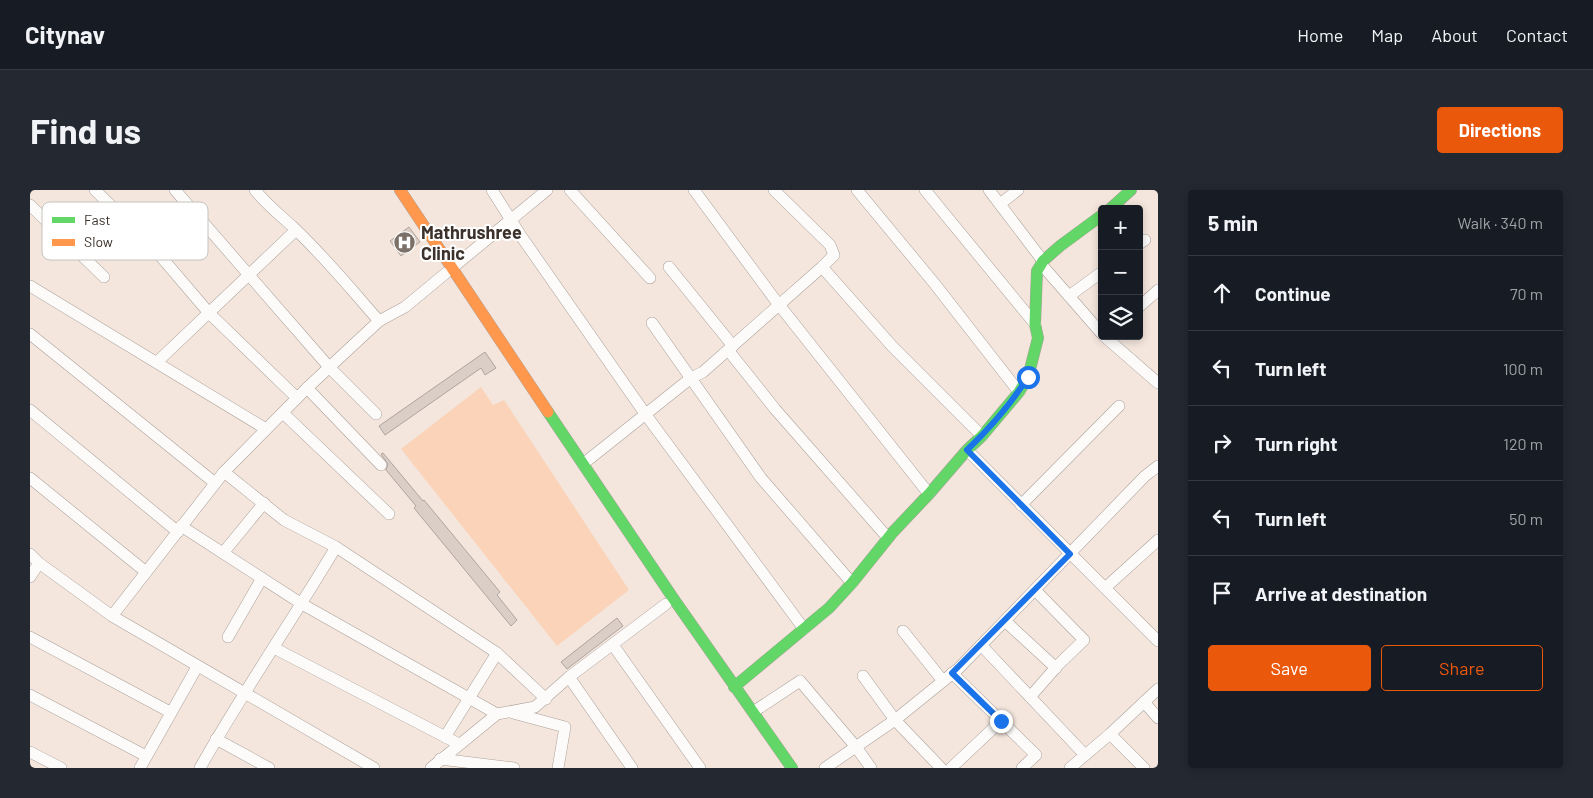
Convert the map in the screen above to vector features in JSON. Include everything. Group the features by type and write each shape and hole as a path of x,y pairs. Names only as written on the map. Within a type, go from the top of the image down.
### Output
{"main road":[{"path":"390,190 449,270 734,687 792,768"},
{"path":"400,190 449,270 666,604 780,768"},
{"path":"1114,205 1131,190"},
{"path":"734,687 829,608 888,538 967,450 982,436 1018,392 1028,377 1038,338 1035,324 1037,271 1042,263 1060,246 1098,218"}],"street":[{"path":"95,190 107,202"},
{"path":"175,190 185,202"},
{"path":"255,190 264,201 296,230 379,321"},
{"path":"492,190 527,244 646,415 804,629"},
{"path":"112,616 224,472 307,388 379,321 405,307 547,190"},
{"path":"570,190 650,278"},
{"path":"694,190 779,305 929,494"},
{"path":"583,464 691,378 703,372 822,268 834,255 830,244 774,190"},
{"path":"857,190 934,283 1018,392"},
{"path":"925,190 1035,324"},
{"path":"989,190 1042,263 1098,329"},
{"path":"1000,204 1018,190"},
{"path":"30,205 42,217"},
{"path":"208,228 329,367 376,414"},
{"path":"157,362 296,230"},
{"path":"87,260 104,277"},
{"path":"164,260 209,313 297,398"},
{"path":"669,267 775,409 888,538"},
{"path":"822,268 892,346 982,436"},
{"path":"1069,296 1098,275"},
{"path":"30,286 266,429"},
{"path":"1143,303 1158,290"},
{"path":"652,323 761,478 852,583"},
{"path":"30,334 215,483"},
{"path":"1109,340 1158,383"},
{"path":"1149,374 1158,365"},
{"path":"307,388 380,465"},
{"path":"1022,505 1119,406"},
{"path":"30,410 180,529 223,553 302,604 497,714"},
{"path":"283,412 389,514"},
{"path":"967,450 1158,641"},
{"path":"825,768 896,720 952,673 1145,476 1158,466"},
{"path":"224,472 284,520 336,547 498,653 546,699"},
{"path":"30,478 146,572"},
{"path":"223,553 264,503"},
{"path":"1106,588 1158,540"},
{"path":"200,768 244,693 302,604 336,547"},
{"path":"30,554 39,563 112,616 374,768"},
{"path":"30,577 39,563"},
{"path":"228,637 262,578"},
{"path":"1030,697 1084,640 1035,590"},
{"path":"430,768 497,714 535,707 568,677 666,604"},
{"path":"1005,620 1056,668"},
{"path":"903,631 942,681"},
{"path":"30,637 170,712"},
{"path":"613,645 700,768"},
{"path":"981,645 1085,755"},
{"path":"274,648 459,744"},
{"path":"445,737 498,653"},
{"path":"140,768 197,667"},
{"path":"952,673 1036,755 1022,768"},
{"path":"863,676 896,720 941,768"},
{"path":"568,677 632,768"},
{"path":"753,712 800,681 856,747 870,768"},
{"path":"1070,768 1158,689"},
{"path":"30,695 146,756"},
{"path":"1144,702 1158,718"},
{"path":"509,712 565,727 558,768"},
{"path":"951,768 1001,721"},
{"path":"1110,734 1144,768"},
{"path":"216,739 269,768"},
{"path":"30,752 61,768"},
{"path":"440,759 514,768"}],"shaded area":[{"path":"481,387 493,405 504,400 629,590 557,646 401,449"}],"building":[{"path":"409,227 420,242 401,256 390,241"},
{"path":"485,352 496,368 485,375 481,368 385,435 379,426"},
{"path":"383,453 500,592 497,595 517,620 511,626 414,508 416,506 386,470 388,464 381,454"},
{"path":"617,618 623,626 567,669 561,662"}],"traffic: fast":[{"path":"1114,205 1131,190"},
{"path":"734,687 829,608 893,532 982,436 1019,392 1028,377 1038,338 1035,324 1037,271 1043,261 1060,246 1098,218"},
{"path":"548,412 673,598 792,768"}],"traffic: slow":[{"path":"400,190 548,412"}],"place":[{"name":"Mathrushree Clinic","path":"405,243"}],"route":[{"path":"1001,721 952,673 1070,554 967,450 982,436 1028,377"}]}
